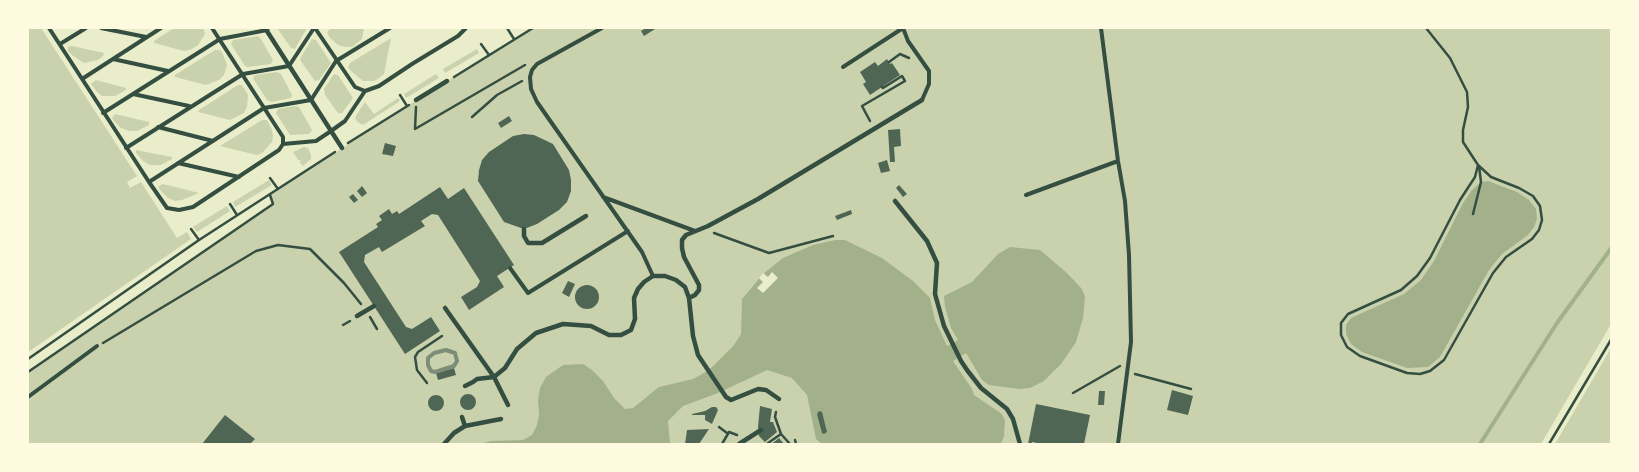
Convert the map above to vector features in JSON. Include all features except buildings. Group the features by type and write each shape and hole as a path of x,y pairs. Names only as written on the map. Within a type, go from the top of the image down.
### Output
{"street":[{"path":"267,28 342,148"},
{"path":"416,100 447,81"},
{"path":"689,298 696,295 699,285 684,258 682,240 686,236 758,199 922,100"},
{"path":"894,201 927,241 937,263 935,294 944,326 961,361 981,388 1007,409 1013,419 1020,444"},
{"path":"524,229 524,236 528,243 542,243 586,216"},
{"path":"465,386 477,378 494,377 505,368 517,349 536,334 563,324 591,326 609,334 621,335 631,330 635,319 634,298 638,289 653,276 665,276 676,280 685,287 689,298 693,336 698,355 706,370 726,397 731,400 758,389 766,390 779,399"},
{"path":"357,316 374,306"},
{"path":"445,308 494,377 508,405"},
{"path":"462,417 465,426"},
{"path":"444,444 454,433 465,426 501,419"},
{"path":"740,444 761,430"}],"lane":[{"path":"49,28 148,182 167,208 179,210 193,207 279,150 283,144 283,137 212,28"},
{"path":"60,44 86,28"},
{"path":"102,28 146,37"},
{"path":"82,79 161,28"},
{"path":"103,113 220,39 267,28"},
{"path":"126,148 242,74 289,66 314,28 354,87 365,91"},
{"path":"148,182 264,108 311,100 336,61 390,28"},
{"path":"283,144 316,141 345,122 365,91 379,86 458,36 466,28"},
{"path":"602,28 537,64 532,70 530,77 531,89 537,102 642,252 653,276"},
{"path":"843,67 903,28 908,41 929,71 929,84 922,100"},
{"path":"1101,28 1125,202 1129,255 1131,342 1118,444"},
{"path":"113,59 168,71"},
{"path":"133,94 190,106"},
{"path":"158,127 214,141"},
{"path":"1026,195 1118,161"},
{"path":"178,163 239,177"},
{"path":"603,196 694,231"},
{"path":"510,268 528,293 628,231"},
{"path":"28,397 97,346"}],"path":[{"path":"507,28 514,39"},
{"path":"447,81 534,28"},
{"path":"1426,28 1450,58 1467,92 1468,107 1463,130 1464,142 1478,165 1491,177 1519,188 1532,196 1540,206 1542,220 1539,230 1532,239 1506,257 1493,273 1444,360 1430,372 1420,374 1407,373 1360,356 1347,347 1341,335 1341,323 1348,314 1401,290 1417,276 1430,258 1460,200 1475,177 1478,165"},
{"path":"481,44 489,55"},
{"path":"889,62 900,54 909,59"},
{"path":"416,100 415,129 532,61"},
{"path":"875,129 862,106 905,81 902,76 884,88 882,87"},
{"path":"472,117 497,95 530,77"},
{"path":"400,94 407,106"},
{"path":"373,128 416,100"},
{"path":"1473,214 1481,182 1478,165"},
{"path":"28,359 198,240 310,168"},
{"path":"270,178 278,189"},
{"path":"28,372 273,204 270,195"},
{"path":"230,204 237,215"},
{"path":"708,226 712,232 769,252 833,236"},
{"path":"191,229 198,240"},
{"path":"97,346 256,251 278,245 310,249 344,283 367,311 377,329"},
{"path":"427,383 417,370 415,357 418,352 442,336"},
{"path":"1550,444 1612,338"},
{"path":"1073,394 1128,361"},
{"path":"1127,371 1191,388"},
{"path":"776,412 775,417 781,434 790,444"},
{"path":"719,427 726,433"},
{"path":"726,433 731,431 737,434 740,444"},
{"path":"722,444 726,433"},
{"path":"768,443 781,434"}],"shaded area":[{"path":"28,28 41,28 137,176 127,182 130,188 141,182 177,238 187,232 191,239 28,352"},
{"path":"174,28 203,28 205,34 198,45 184,51 154,43 154,41"},
{"path":"277,28 307,28 295,49 291,48"},
{"path":"331,28 364,28 362,39 352,47 346,47 338,45 330,38 327,32"},
{"path":"533,28 1611,28 1611,324 1541,444 28,444 28,372 273,204 270,195 407,106"},
{"path":"258,36 273,60 271,64 245,66 231,44 233,40"},
{"path":"391,38 384,74 379,78 374,81 363,81 348,67 350,63"},
{"path":"312,39 316,40 331,63 319,80 315,81 300,60"},
{"path":"72,46 104,53 98,60 84,63 68,51 68,47"},
{"path":"477,49 479,53 445,73 443,69"},
{"path":"215,50 220,50 227,65 224,75 219,80 206,85 175,77 175,75"},
{"path":"277,72 281,74 292,95 291,98 271,102 267,100 253,78 255,75"},
{"path":"334,74 338,75 353,98 342,113 338,113 325,95 324,89"},
{"path":"436,74 439,78 406,98 404,94"},
{"path":"96,80 126,88 126,90 115,96 102,96 91,84"},
{"path":"238,85 242,85 248,95 247,107 244,113 230,120 198,112 199,110"},
{"path":"398,98 400,101 363,125 357,122 355,117 365,102 374,114"},
{"path":"299,107 312,130 309,134 290,135 276,113 278,109"},
{"path":"115,114 149,122 149,125 137,131 129,131 121,128 114,121 112,118"},
{"path":"262,120 267,120 273,136 272,142 262,153 257,155 220,146"},
{"path":"304,147 308,148 311,159 303,166 299,161 302,160 298,160 293,152"},
{"path":"136,150 172,157 172,159 161,165 150,165 143,161 136,153"},
{"path":"269,180 272,185 235,207 233,202"},
{"path":"1488,181 1517,192 1529,200 1536,209 1537,219 1528,235 1502,254 1489,270 1440,357 1428,367 1407,368 1362,352 1351,344 1346,334 1346,325 1351,318 1404,294 1421,280 1434,261 1463,203 1472,190 1481,182"},
{"path":"163,184 199,193 175,201 168,198 159,189 159,186"},
{"path":"227,206 230,211 197,232 193,227"},
{"path":"835,240 845,240 882,258 913,281 930,298 935,320 947,346 958,340 951,328 944,296 972,282 998,254 1010,247 1040,250 1067,273 1082,289 1085,297 1083,318 1076,342 1061,364 1044,381 1030,388 1019,389 989,385 982,380 966,353 953,361 974,395 1002,414 1005,421 1004,436 1001,444 822,444 816,439 807,395 792,378 767,370 718,393 683,406 668,421 670,444 480,444 491,441 523,440 532,435 539,415 538,400 540,388 546,377 563,365 583,364 592,370 625,409 633,408 659,387 693,379 704,373 734,345 741,334 742,299 763,274 783,258 813,245"},
{"path":"1611,348 1611,444 1555,444"}],"pier":[{"path":"772,272 778,278 763,293 757,288 763,282 759,278 763,273 768,277"}],"waterway":[{"path":"1480,444 1557,323 1612,247"}],"railway":[{"path":"446,350 455,353 457,361 454,366 435,372 431,371 428,365 428,358 434,353 446,350"}]}
